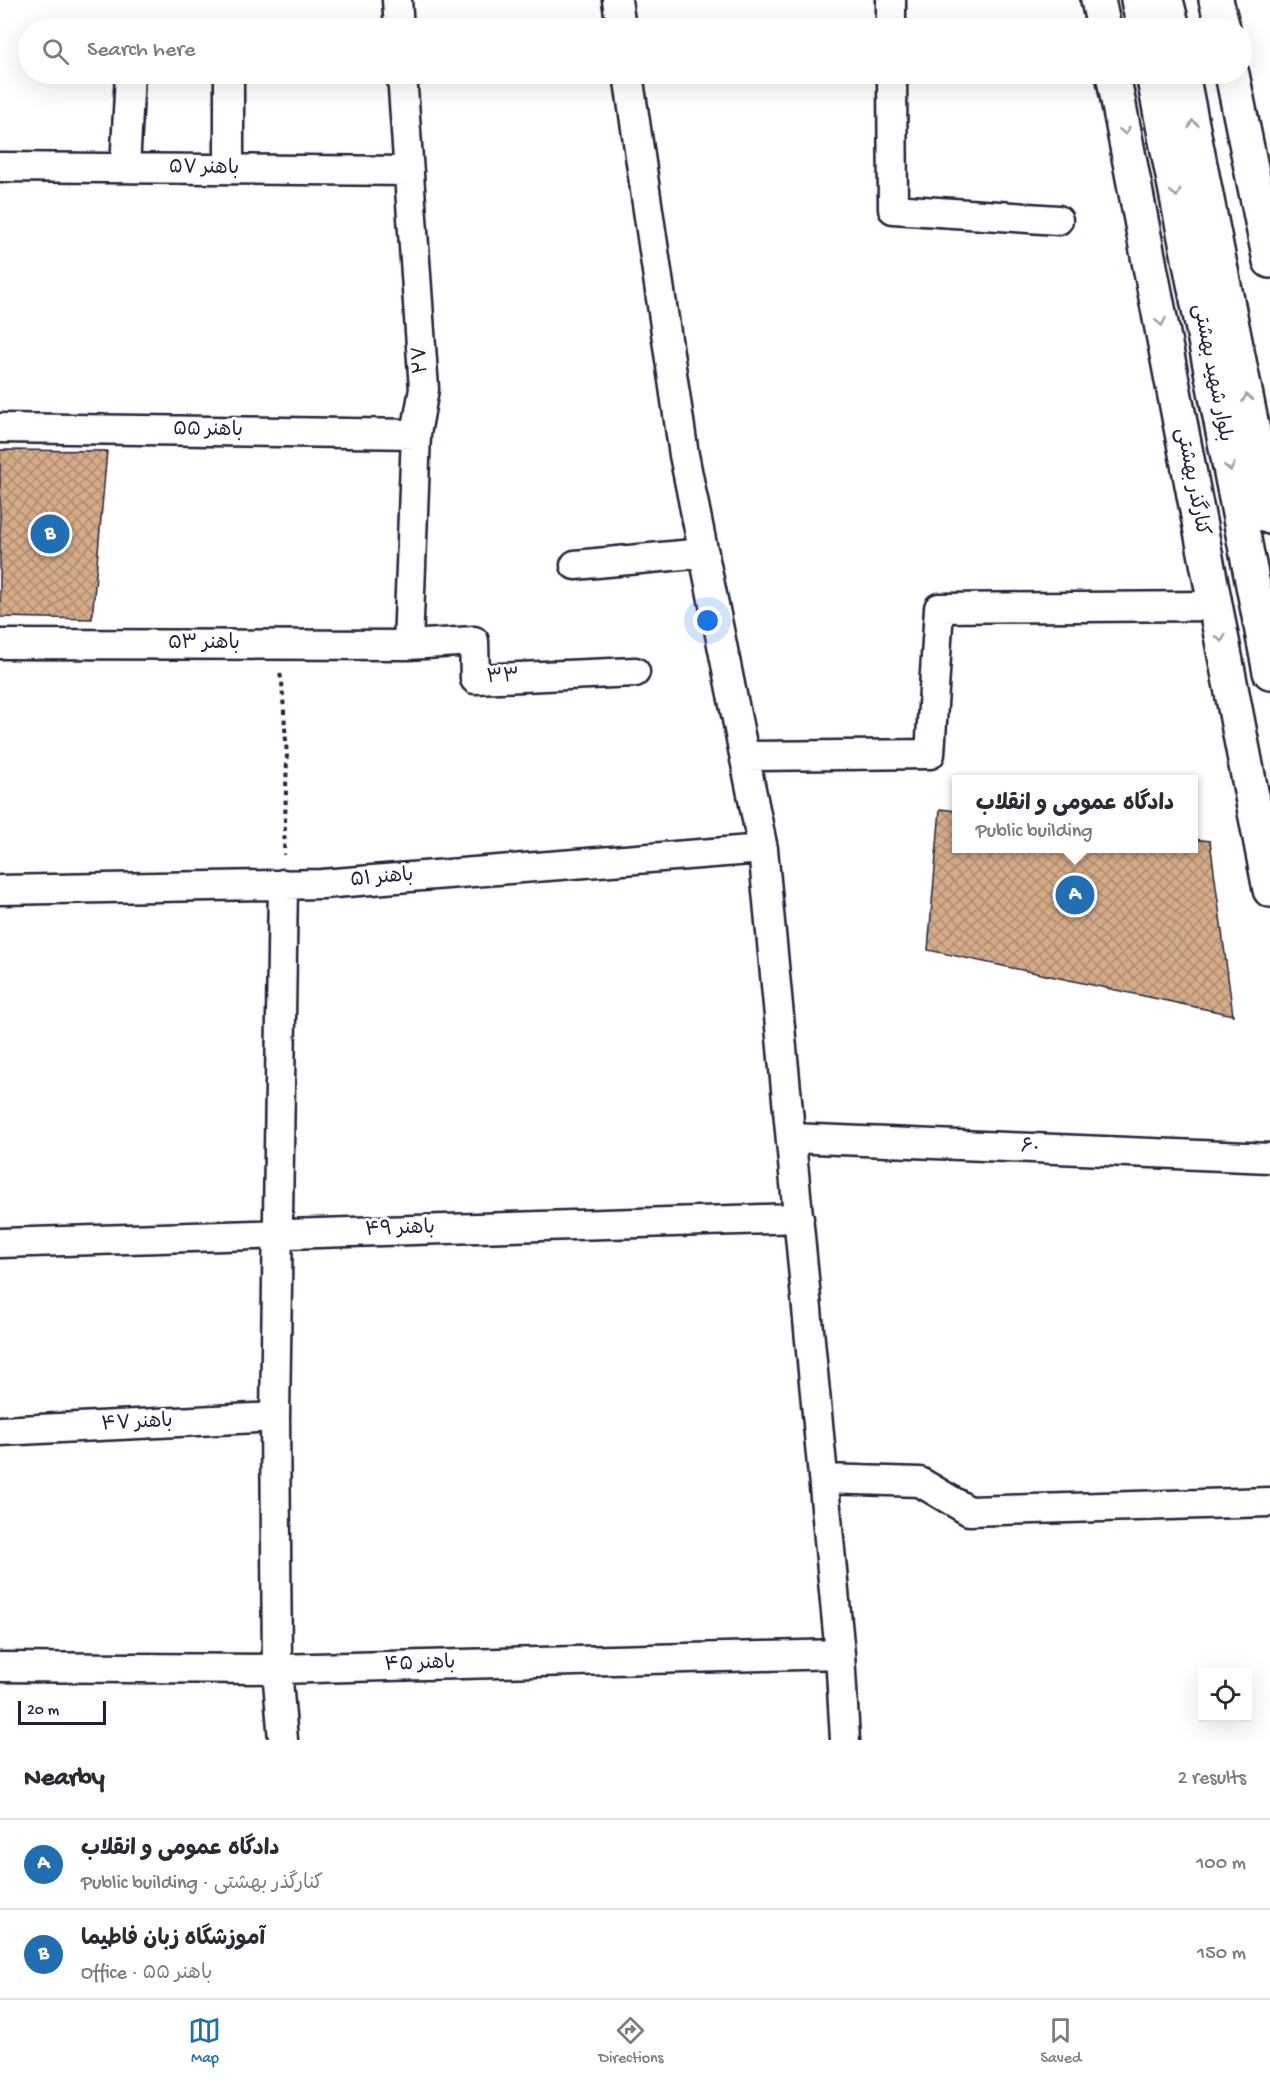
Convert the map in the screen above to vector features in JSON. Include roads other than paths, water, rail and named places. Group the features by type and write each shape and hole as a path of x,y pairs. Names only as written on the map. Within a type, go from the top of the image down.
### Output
{"main road":[{"path":"1098,0 1102,18"},
{"path":"1138,0 1142,18"},
{"path":"1167,0 1171,18"},
{"path":"1216,0 1220,18"},
{"name":"کنارگذر بهشتی","path":"1115,84 1270,890"},
{"name":"بلوار شهید بهشتی","path":"1155,84 1270,672"},
{"name":"بلوار شهید بهشتی","path":"1184,84 1270,517"},
{"path":"1234,84 1270,261"}],"street":[{"path":"397,0 398,18"},
{"path":"617,0 620,18"},
{"path":"891,0 891,18"},
{"path":"125,168 129,84"},
{"path":"229,84 229,169"},
{"name":"۲۷","path":"403,84 424,389 416,434 408,645"},
{"path":"629,84 684,455 763,849 824,1479 840,1654 845,1740"},
{"path":"892,84 893,209 1058,220"},
{"name":"باهنر ۵۷","path":"0,167 409,171"},
{"name":"باهنر ۵۵","path":"0,428 416,434"},
{"path":"575,565 704,553"},
{"path":"745,756 930,754 939,608 1214,606"},
{"name":"۳۳","path":"408,645 474,641 474,679 635,672"},
{"name":"باهنر ۵۳","path":"0,644 408,645"},
{"name":"باهنر ۵۱","path":"0,890 322,884 763,849"},
{"path":"283,884 275,1417 277,1669 283,1740"},
{"name":"۶۰","path":"791,1138 1270,1158"},
{"name":"باهنر ۴۹","path":"0,1243 799,1218"},
{"name":"باهنر ۴۷","path":"0,1431 275,1417"},
{"path":"824,1479 920,1482 969,1511 1270,1502"},
{"name":"باهنر ۴۵","path":"0,1667 277,1669 840,1654"}],"place":[{"name":"آموزشگاه زبان فاطیما","path":"50,534"},
{"name":"دادگاه عمومی و انقلاب","path":"1075,895"}]}
